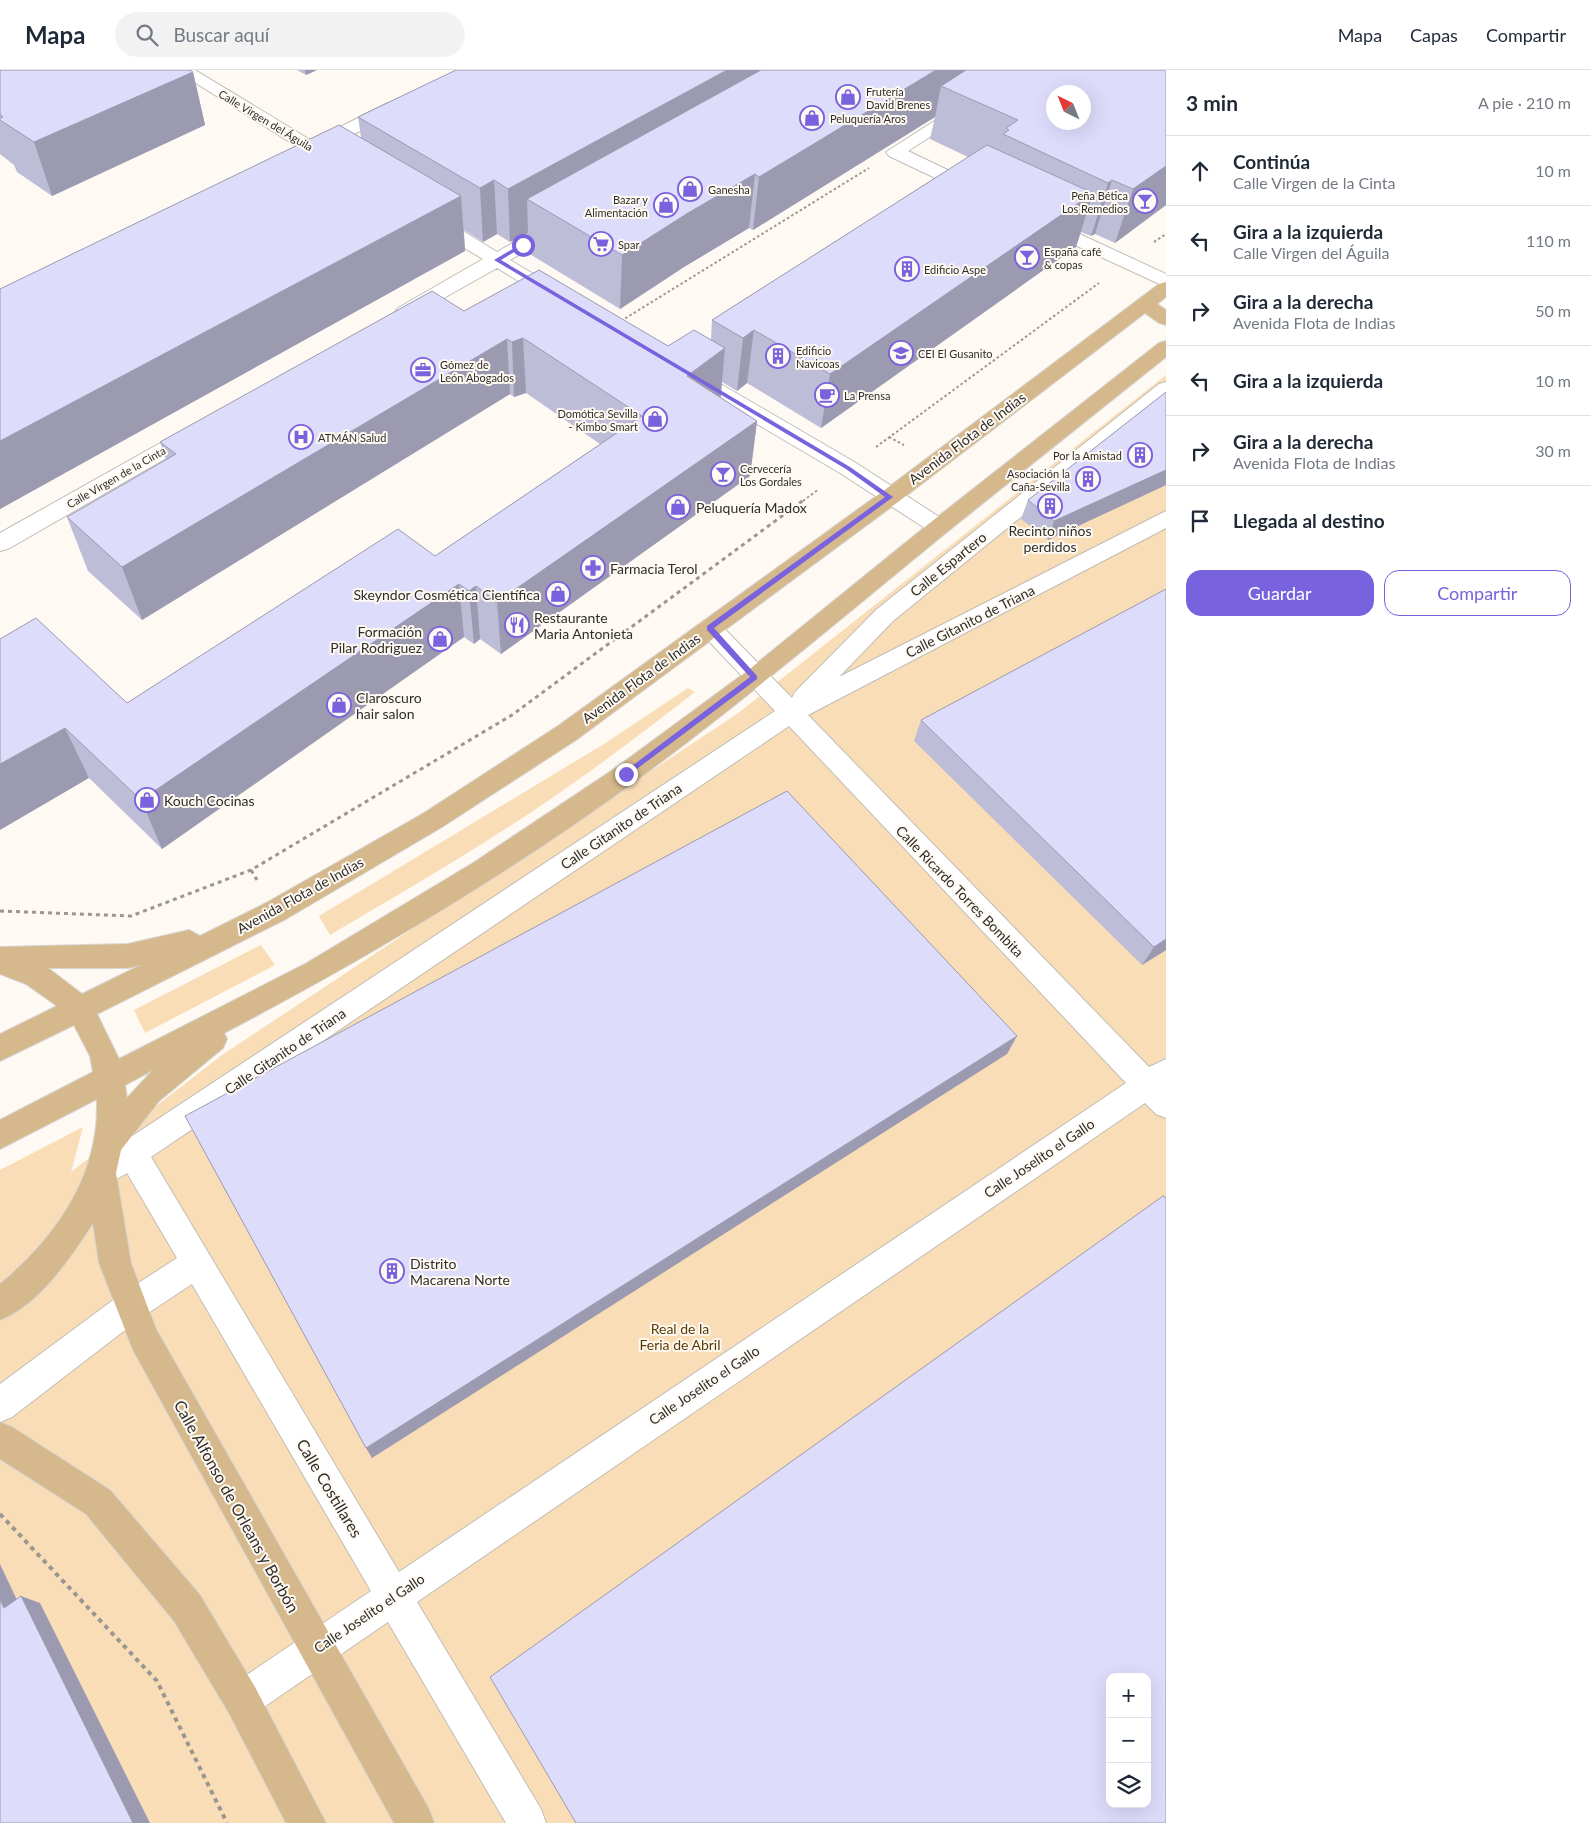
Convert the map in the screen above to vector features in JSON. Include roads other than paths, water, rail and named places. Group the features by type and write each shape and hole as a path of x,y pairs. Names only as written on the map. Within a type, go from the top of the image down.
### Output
{"main road":[{"name":"Avenida Flota de Indias","path":"0,1048 311,891 433,820 567,733 890,497 1166,288"},
{"path":"1145,304 1166,319"},
{"path":"0,1135 315,972 482,871 626,774 755,678 939,526 1166,348"},
{"path":"0,957 128,956 234,931"},
{"path":"0,962 33,974 57,989 78,1009 93,1029 104,1052 111,1077 113,1108 121,1147"},
{"path":"0,1304 13,1295 42,1267 67,1237 86,1206 101,1174 121,1147 149,1092 190,1056 278,992"},
{"name":"Calle Alfonso de Orleans y Borbón","path":"101,1174 115,1263 144,1339 415,1823"},
{"path":"0,1439 98,1502 187,1608 242,1700 307,1823"}],"street":[{"name":"Calle Virgen del Águila","path":"183,70 354,173"},
{"path":"993,199 895,152 1025,70"},
{"path":"294,156 408,100"},
{"path":"421,214 610,328"},
{"path":"1028,215 1166,281"},
{"path":"385,323 574,216"},
{"path":"673,365 848,468 890,497 939,526"},
{"name":"Calle Espartero","path":"789,714 885,615 1166,389"},
{"name":"Calle Virgen de la Cinta","path":"0,543 214,421"},
{"name":"Calle Gitanito de Triana","path":"121,1147 789,714 1166,520"},
{"name":"Calle Ricardo Torres Bombita","path":"710,628 789,714 1160,1087"},
{"name":"Calle Joselito el Gallo","path":"242,1700 393,1596 1160,1087"},
{"name":"Calle Costillares","path":"121,1147 197,1264 527,1823"},
{"path":"0,1405 131,1306 197,1264"}],"place":[{"name":"Frutería David Brenes","path":"848,97"},
{"name":"Peluquería Aros","path":"812,118"},
{"name":"Ganesha","path":"690,189"},
{"name":"Peña Bética Los Remedios","path":"1145,201"},
{"name":"Bazar y Alimentación","path":"666,205"},
{"name":"Spar","path":"601,244"},
{"name":"España café & copas","path":"1027,257"},
{"name":"Edificio Aspe","path":"907,269"},
{"name":"CEI El Gusanito","path":"901,353"},
{"name":"Edificio Navicoas","path":"778,356"},
{"name":"Gómez de León Abogados","path":"423,370"},
{"name":"La Prensa","path":"827,395"},
{"name":"Domótica Sevilla - Kimbo Smart","path":"655,419"},
{"name":"ATMÁN Salud","path":"301,437"},
{"name":"Por la Amistad","path":"1140,455"},
{"name":"Cervecería Los Gordales","path":"723,474"},
{"name":"Asociación la Caña-Sevilla","path":"1088,479"},
{"name":"Recinto niños perdidos","path":"1050,506"},
{"name":"Peluquería Madox","path":"678,507"},
{"name":"Farmacia Terol","path":"593,568"},
{"name":"Skeyndor Cosmética Científica","path":"558,594"},
{"name":"Restaurante Maria Antonieta","path":"517,625"},
{"name":"Formación Pilar Rodriguez","path":"440,639"},
{"name":"Claroscuro hair salon","path":"339,705"},
{"name":"Kouch Cocinas","path":"147,800"},
{"name":"Distrito Macarena Norte","path":"392,1271"}],"park label":[{"name":"Real de la Feria de Abril","path":"680,1336"}]}
